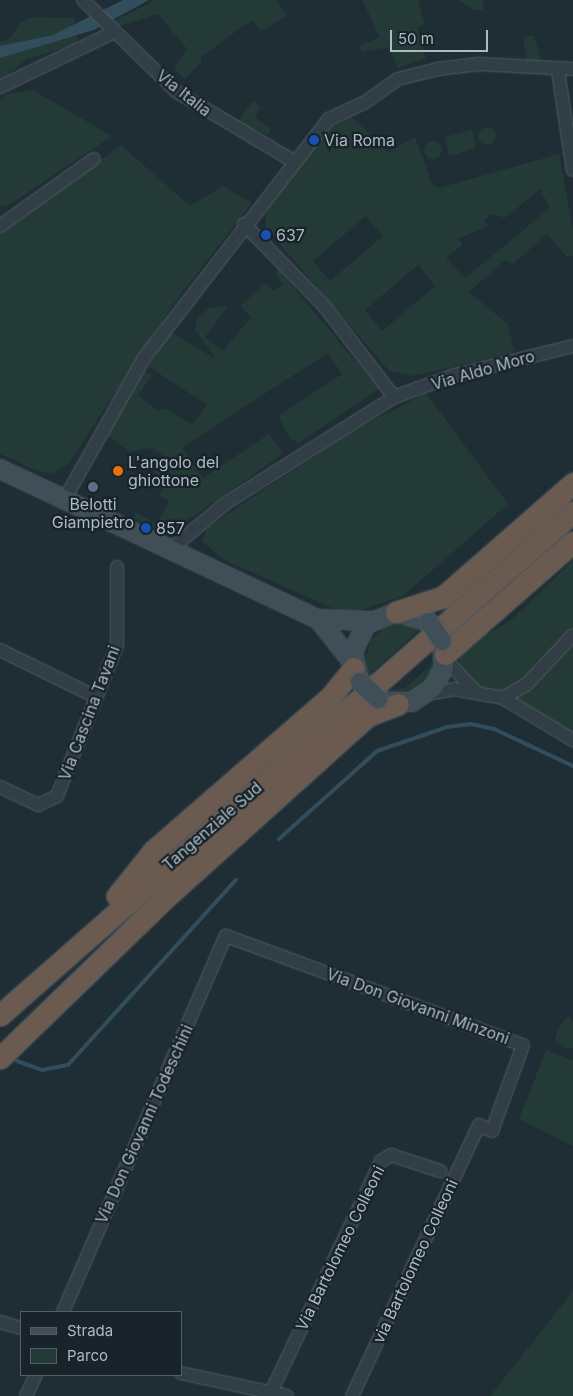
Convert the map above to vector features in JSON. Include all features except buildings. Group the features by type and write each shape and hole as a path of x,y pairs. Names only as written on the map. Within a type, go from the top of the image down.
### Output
{"highway":[{"path":"396,612 443,597 573,483"},
{"path":"440,649 450,620 573,512"},
{"path":"440,649 573,542"},
{"name":"Tangenziale Sud","path":"0,1015 88,932 440,649"},
{"path":"88,932 153,851 331,696 354,668"},
{"path":"0,1058 84,973 367,716 391,702"},
{"path":"0,1032 84,973"}],"street":[{"name":"Via Italia","path":"90,2 112,33 177,92 293,161"},
{"path":"0,87 112,33"},
{"path":"64,500 144,358 244,224 293,161 329,119 364,103 398,78 479,64 558,71 573,69"},
{"path":"558,71 573,170"},
{"path":"0,226 94,159"},
{"path":"244,224 325,307 394,397"},
{"name":"Via Aldo Moro","path":"170,550 226,504 394,397 455,375 573,346"},
{"path":"0,469 318,619 371,621 396,612 417,615 429,622 440,649 478,694"},
{"name":"Via Cascina Tavani","path":"0,787 38,805 57,796 117,645 117,566"},
{"path":"318,619 354,668 365,689 391,702 450,688 503,698 573,740"},
{"path":"354,668 355,643 371,621"},
{"path":"503,698 527,684 573,635"},
{"path":"427,694 440,678 440,649"},
{"path":"0,650 96,697"},
{"name":"Via Don Giovanni Minzoni","path":"226,936 523,1045 492,1131 479,1126"},
{"name":"Via Don Giovanni Todeschini","path":"63,1311 226,936"},
{"name":"via Bartolomeo Colleoni","path":"352,1396 479,1126"},
{"name":"Via Bartolomeo Colleoni","path":"271,1392 381,1161 391,1156 440,1171"},
{"path":"0,1322 20,1328"},
{"path":"182,1373 287,1396"},
{"path":"26,1396 36,1376"}],"green space":[{"path":"155,0 276,0 287,15 261,32 252,20 201,57 202,61 185,79 174,69 187,49 158,14 120,26 114,21"},
{"path":"362,0 418,0 425,25 417,27 426,58 398,68 389,47 362,52 359,46 380,37"},
{"path":"459,0 483,0 484,11 474,10"},
{"path":"32,17 74,18 78,44 27,59 0,81 0,42 9,39 21,22"},
{"path":"534,35 542,63 527,60 523,37"},
{"path":"33,90 112,136 6,207 0,205 0,100 7,94"},
{"path":"253,101 260,107 255,117 271,129 269,135 237,122"},
{"path":"350,115 388,152 415,137 432,184 439,188 559,154 573,228 573,256 566,256 547,234 513,264 505,260 469,292 508,324 514,352 414,376 389,371 266,228 266,208 319,136","holes":["540,189 550,208 465,278 446,258 463,245 458,239 488,226 484,221 492,214 505,218","366,216 383,236 330,281 313,261","418,265 435,286 382,331 365,310"]},
{"path":"483,127 491,127 496,132 494,143 483,145 478,140 478,132"},
{"path":"472,130 476,148 449,156 445,137"},
{"path":"429,141 437,141 442,146 440,157 429,159 424,154 424,146"},
{"path":"121,145 190,206 223,186 252,203 175,302 69,463 52,474 35,470 0,454 0,234"},
{"path":"278,269 379,389 299,443 290,439 278,416 342,374 328,353 182,448 203,478 269,434 284,453 171,532 159,531 135,519 135,512 157,524 169,501 159,495 167,482 153,471 165,457 152,448 129,452 106,434 145,371 152,376 138,395 159,411 165,408 192,424 207,405 148,366 171,332 216,359 195,330 197,319 209,308 229,305 205,337 223,351 251,317 240,306 266,283 273,291 283,284 276,275"},
{"path":"426,393 508,504 403,596 361,610 339,611 224,560 202,541 207,528 245,502 355,430"},
{"path":"573,560 573,736 468,682 455,653 474,632 491,632 511,620"},
{"path":"404,623 419,630 431,636 441,664 420,696 381,694 364,669 370,640 385,627","holes":["419,630 434,648 431,665 405,688 388,690 372,672"]},
{"path":"568,1016 573,1021 573,1047 568,1050 555,1040 558,1028"},
{"path":"546,1050 573,1060 573,1146 519,1119"},
{"path":"573,1291 573,1396 490,1396"}],"water":[{"path":"123,0 149,0 94,30 0,58 0,46 53,35"}],"waterway":[{"path":"279,839 377,751 447,727 471,724 494,729 573,766"},
{"path":"17,1061 42,1070 68,1065 236,880"}],"place":[{"name":"Via Roma","path":"314,140"},
{"name":"637","path":"266,235"},
{"name":"L'angolo del ghiottone","path":"118,471"},
{"name":"Belotti Giampietro","path":"93,487"},
{"name":"857","path":"146,528"}]}
